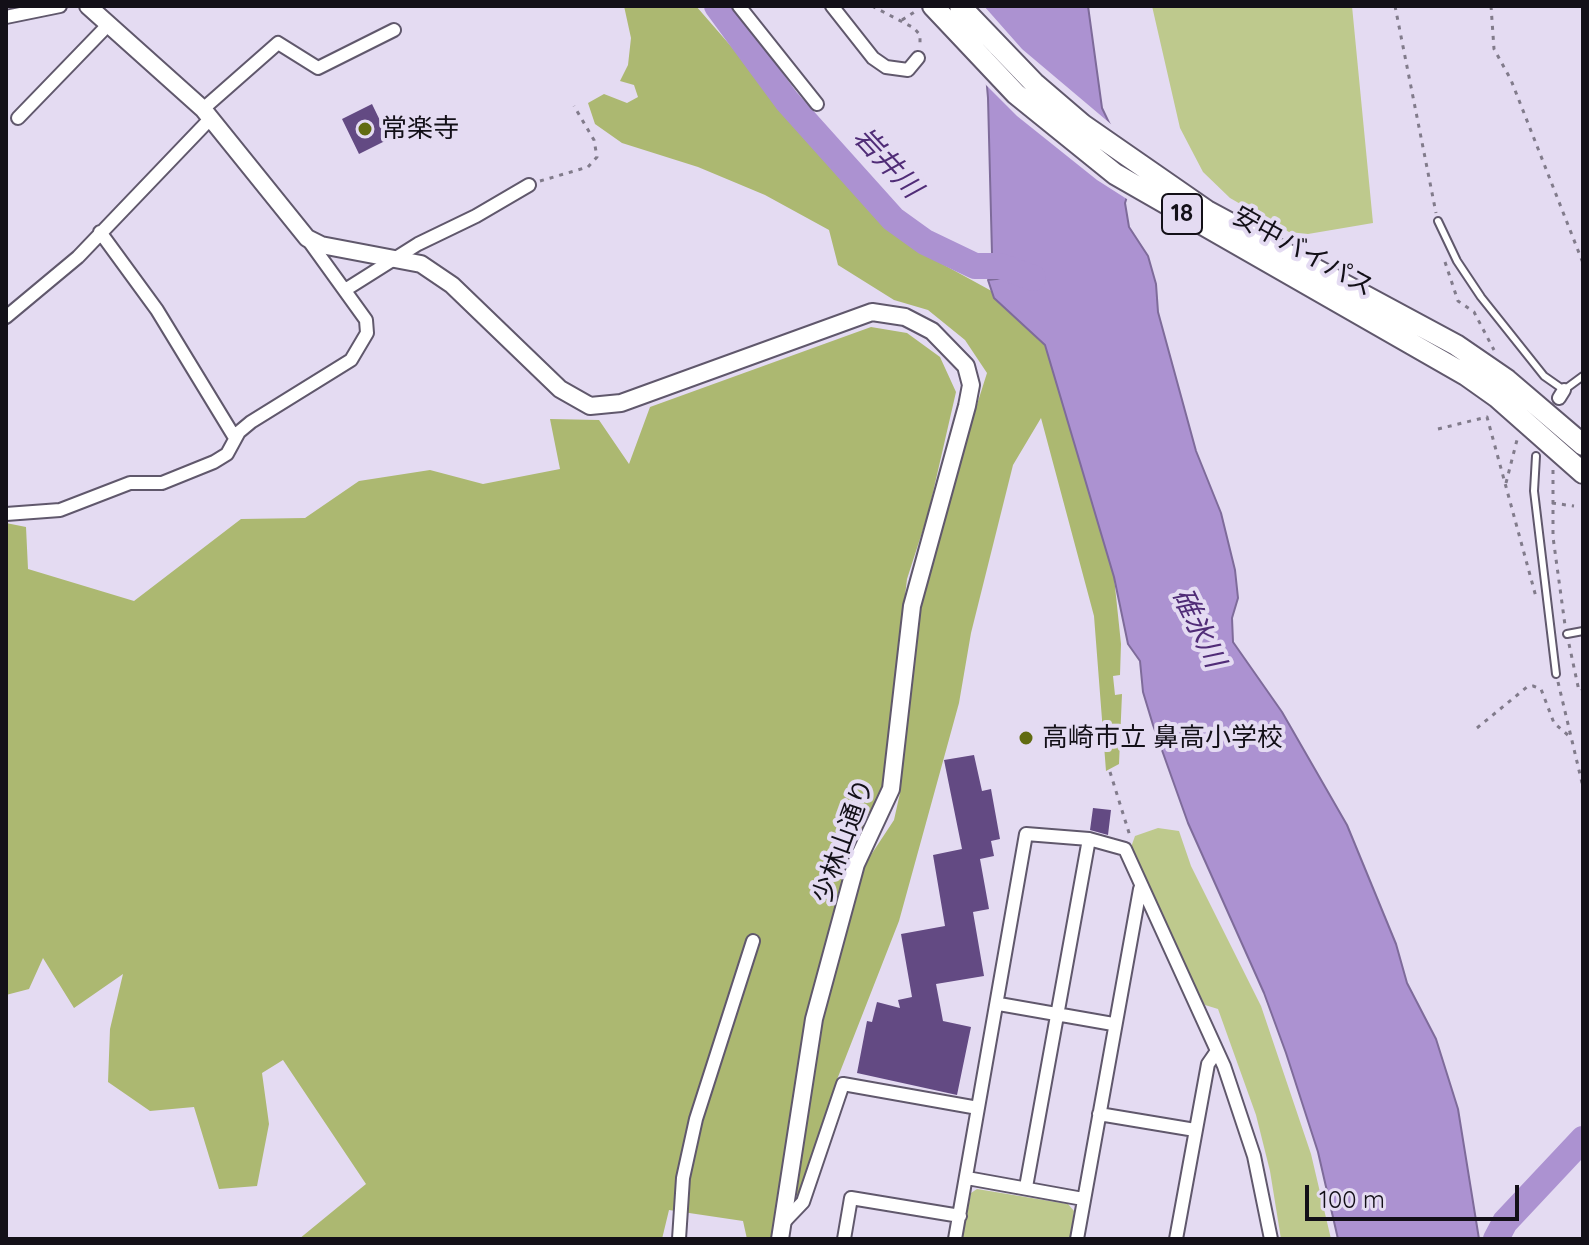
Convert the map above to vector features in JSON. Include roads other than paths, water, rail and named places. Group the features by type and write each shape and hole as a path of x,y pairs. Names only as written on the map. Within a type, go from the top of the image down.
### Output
{"highway":[{"name":"安中バイパス","path":"933,6 1016,94 1115,174 1466,375 1497,397 1583,473"},
{"name":"安中バイパス","path":"960,6 1034,83 1083,125 1132,160 1207,211 1456,345 1507,380 1583,445"}],"street":[{"path":"6,17 60,6"},
{"path":"6,514 60,510 130,483 162,483 214,462 227,454 235,438 251,422 351,360 364,342 367,328 362,310 207,113 88,6"},
{"path":"739,6 817,104"},
{"path":"832,6 873,58 886,67 908,70 918,58"},
{"path":"18,118 107,26"},
{"path":"6,317 78,257 207,113 278,43 308,58 318,68 394,30"},
{"path":"345,290 529,185"},
{"path":"100,232 157,310 235,438"},
{"path":"307,238 395,259"},
{"name":"少林山通り","path":"395,259 421,264 452,285 560,389 590,406 621,403 872,312 905,317 932,331 966,366 971,385 967,406 912,606 891,789 856,864 814,1019 782,1231"},
{"path":"955,1239 999,1004 1026,834 1089,839 1125,849 1140,889 1217,1051 1254,1156 1271,1239"},
{"path":"1026,1187 1089,839"},
{"path":"1077,1239 1113,1024 1140,889"},
{"path":"679,1239 683,1178 696,1119 753,941"},
{"path":"999,1004 1113,1024"},
{"path":"1176,1239 1208,1064 1217,1051"},
{"path":"782,1231 803,1202 843,1084 978,1108"},
{"path":"1099,1114 1195,1130"},
{"path":"967,1178 1083,1199"},
{"path":"844,1239 851,1198 960,1216"}],"lane":[{"path":"1438,221 1465,273 1512,339 1544,376 1561,394 1583,376"},
{"path":"1536,456 1534,491 1556,674"},
{"path":"1567,634 1583,631"}],"water":[{"name":"碓氷川","path":"980,6 1088,6 1102,108 1134,175 1125,203 1129,227 1148,256 1156,284 1158,312 1196,451 1221,513 1235,570 1238,598 1232,618 1233,642 1282,712 1347,825 1396,944 1407,983 1436,1039 1458,1109 1479,1239 1338,1239 1318,1152 1286,1053 1264,993 1188,823 1153,725 1143,692 1140,661 1128,644 1114,577 1045,345 994,298 988,280 1004,278 992,254 988,98"}],"waterway":[{"name":"岩井川","path":"717,6 787,101 893,219 925,242 975,266 1000,266 1033,278"},
{"path":"1496,1239 1505,1222 1583,1139"}],"place":[{"name":"常楽寺","path":"365,129"},
{"name":"高崎市立 鼻高小学校","path":"1026,738"}]}
